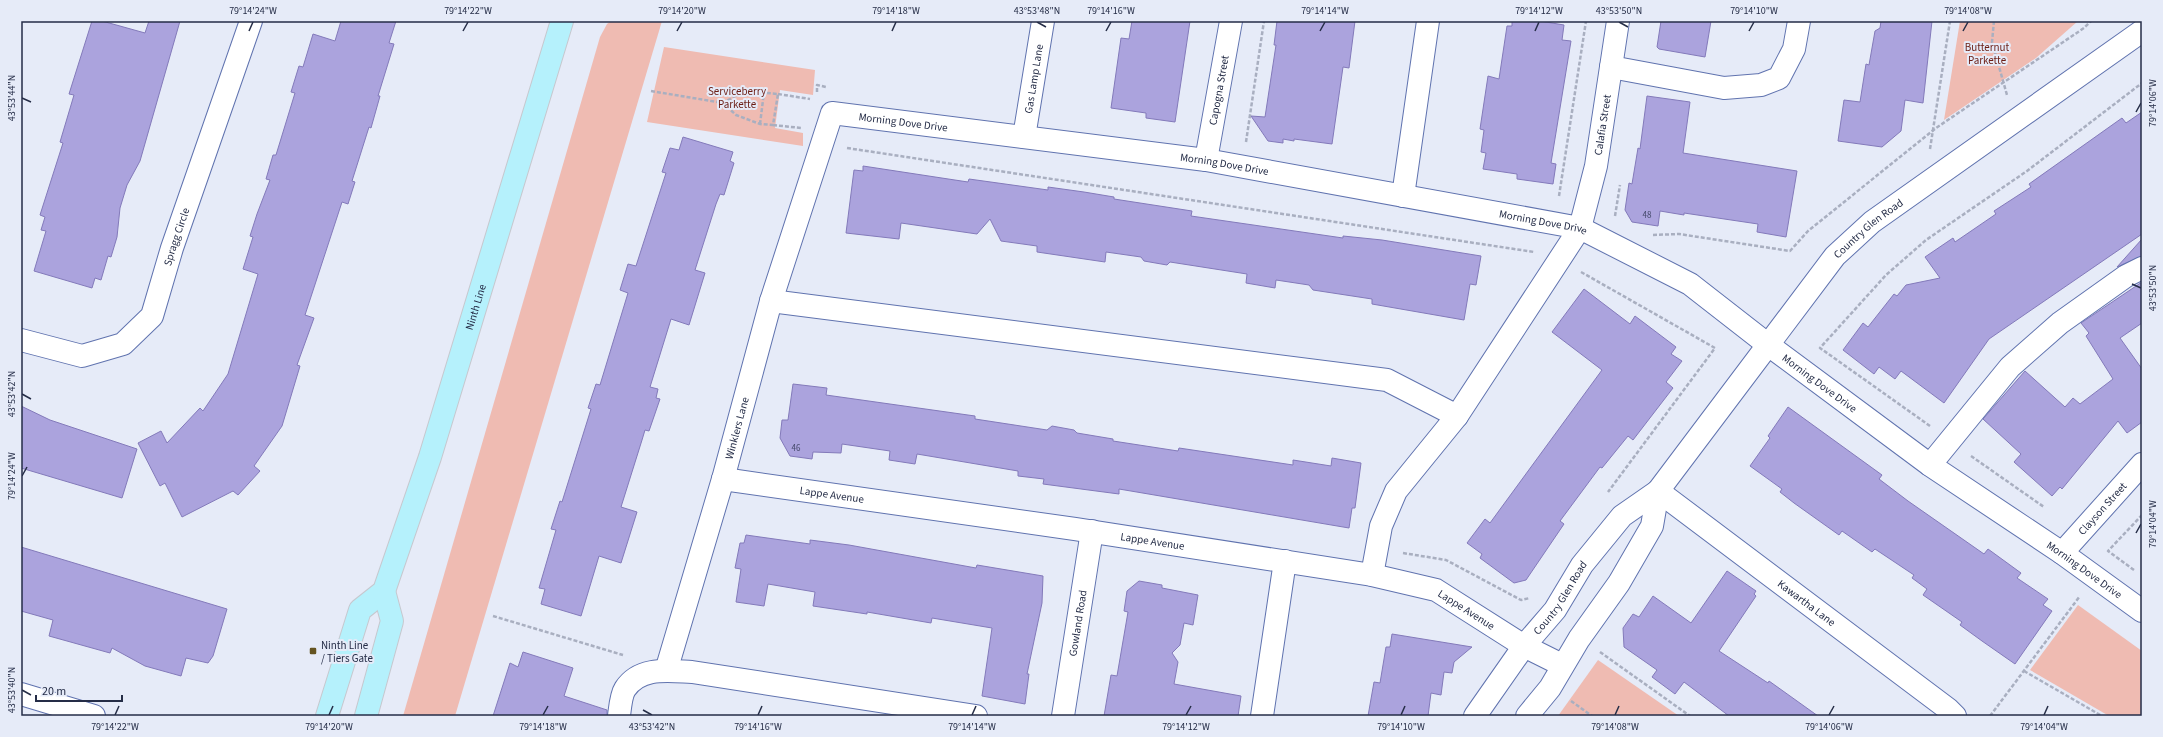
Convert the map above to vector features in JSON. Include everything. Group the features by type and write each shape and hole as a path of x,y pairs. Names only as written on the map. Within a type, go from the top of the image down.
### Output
{"main road":[{"name":"Ninth Line","path":"384,591 430,457 562,21"},
{"path":"327,716 360,610 384,591 392,621 366,716"}],"street":[{"name":"Spragg Circle","path":"21,340 82,356 123,344 152,316 172,248 251,21"},
{"name":"Gas Lamp Lane","path":"1024,137 1043,21"},
{"name":"Capogna Street","path":"1206,160 1231,21"},
{"path":"1403,196 1428,21"},
{"name":"Calafia Street","path":"1372,575 1381,526 1396,491 1457,416 1580,228 1596,166 1618,21"},
{"path":"1611,68 1724,88 1761,85 1779,78 1794,49 1799,21"},
{"name":"Country Glen Road","path":"1475,716 1524,646 1548,618 1582,565 1622,516 1658,491 1767,344 1835,256 1872,222 1925,183 2142,31"},
{"name":"Morning Dove Drive","path":"832,113 1206,160 1580,228 1690,284 1767,344 1930,464 2062,553 2142,611"},
{"name":"Winklers Lane","path":"666,671 723,479 771,301 832,113"},
{"path":"1930,464 2010,367 2060,323 2126,276 2142,268"},
{"path":"771,301 1387,380 1457,416"},
{"name":"Clayson Street","path":"2062,553 2142,464"},
{"name":"Lappe Avenue","path":"723,479 1092,531 1372,575 1436,590 1524,646 1562,665"},
{"name":"Country Glen Road","path":"1527,716 1550,688 1562,665 1579,639 1619,583 1652,526 1658,491"},
{"name":"Kawartha Lane","path":"1658,491 1948,709 1955,716"},
{"name":"Gowland Road","path":"1063,716 1092,531"},
{"path":"1262,716 1285,561"},
{"path":"619,716 625,689 637,676 654,671 692,672 976,716"},
{"path":"21,694 94,716"}],"path":[{"path":"1925,183 1950,21"},
{"path":"1994,21 1992,42 2015,120"},
{"path":"1647,236 1679,234 1790,251 1808,231 1933,131 2004,84 2084,28 2091,21"},
{"path":"2050,511 1820,348 1886,275 1926,240 2027,171 2142,83"},
{"path":"651,91 723,103 736,115 760,124 773,125 778,94 744,91 723,103"},
{"path":"760,124 764,92"},
{"path":"1614,222 1620,183"},
{"path":"2136,572 2108,551 2142,515"},
{"path":"1990,716 2094,576"},
{"path":"1521,600 1548,618"},
{"path":"493,616 625,656"},
{"path":"1579,639 1601,652 1690,716"},
{"path":"2024,671 2102,716"}],"green space":[{"path":"611,21 662,21 455,716 403,716 600,37 607,24"},
{"name":"Butternut Parkette","path":"1960,21 2078,21 2036,58 1944,120"},
{"name":"Serviceberry Parkette","path":"664,47 815,70 813,95 780,90 775,128 803,133 803,146 647,122"},
{"path":"2078,605 2142,651 2142,716 2109,716 2030,670"},
{"path":"1598,660 1679,716 1558,716"}],"building":[{"path":"92,21 102,21 145,33 149,21 180,21 140,161 127,185 120,208 117,237 111,257 108,256 101,280 95,278 92,288 34,271 46,231 41,230 45,217 40,215 63,143 60,142 74,95 69,94"},
{"path":"341,21 396,21 389,43 394,44 378,96 380,96 371,128 369,127 352,181 355,182 348,204 342,202 305,315 314,318 297,365 300,366 282,426 254,466 260,471 238,495 233,491 182,517 165,483 160,486 138,443 161,431 167,443 200,408 203,411 228,374 258,274 243,269 253,237 250,236 270,180 266,179 273,155 276,155 295,93 291,92 299,66 303,67 313,34 335,41"},
{"path":"1132,21 1190,21 1175,122 1146,118 1146,113 1111,108 1121,38 1129,39"},
{"path":"1277,21 1355,21 1349,68 1343,67 1332,144 1294,139 1294,141 1283,139 1283,143 1268,141 1251,116 1265,117 1276,45 1274,45"},
{"path":"1512,21 1540,21 1564,25 1562,40 1571,41 1551,163 1556,164 1553,184 1517,179 1517,174 1483,169 1486,153 1481,152 1484,130 1480,129 1488,76 1499,79 1507,26 1512,26"},
{"path":"1661,21 1711,21 1705,57 1659,49 1657,47"},
{"path":"1881,21 1932,21 1923,103 1905,100 1901,131 1882,147 1838,141 1844,100 1860,102 1866,64 1869,65 1875,31 1880,28"},
{"path":"1647,96 1690,102 1683,153 1797,171 1786,237 1757,232 1758,224 1684,213 1684,215 1660,211 1658,226 1632,222 1625,210 1629,183 1632,184 1638,148 1640,149"},
{"path":"2142,112 2142,234 1989,339 1944,403 1901,371 1895,379 1879,367 1874,374 1843,350 1863,323 1868,327 1894,294 1897,296 1906,285 1940,278 1925,257 1953,238 1955,242 1996,214 1994,211 2031,187 2029,184 2122,118 2126,123"},
{"path":"683,137 733,152 730,161 734,163 724,195 720,194 716,204 695,270 705,273 689,325 671,319 650,387 658,389 656,398 660,399 649,431 645,430 621,507 637,512 621,563 599,556 581,616 541,604 545,589 539,588 556,530 551,529 560,501 562,502 591,409 588,408 596,384 600,385 628,293 620,290 628,264 636,266 666,173 662,172 670,148 679,150"},
{"path":"863,166 968,182 969,179 1048,190 1048,187 1084,192 1114,197 1114,199 1192,211 1191,216 1343,238 1343,236 1382,240 1481,256 1476,285 1470,284 1464,320 1372,304 1372,299 1313,290 1309,285 1276,280 1275,288 1246,283 1247,274 1170,262 1167,265 1144,261 1141,257 1106,252 1105,262 1037,252 1037,246 1001,241 990,219 977,234 901,223 899,239 846,233 854,170 863,171"},
{"path":"2142,239 2142,256 2117,267"},
{"path":"2142,282 2142,323 2120,338 2142,369 2142,422 2127,433 2118,421 2062,489 2060,487 2052,496 2014,462 2021,454 1983,419 2025,371 2065,407 2073,398 2080,404 2113,379 2086,336 2089,333 2081,323"},
{"path":"1584,289 1630,324 1635,316 1676,347 1671,354 1682,361 1666,382 1673,388 1633,440 1628,436 1602,468 1600,467 1560,521 1564,524 1526,580 1514,583 1480,558 1482,554 1467,543 1485,519 1490,523 1602,370 1552,332"},
{"path":"793,384 827,388 826,395 975,416 975,419 1047,430 1052,426 1074,430 1077,433 1113,439 1113,441 1178,451 1179,448 1293,465 1293,460 1331,466 1332,458 1361,463 1355,508 1352,508 1349,528 1119,489 1119,494 1043,484 1044,479 1018,476 1018,471 917,454 915,464 889,460 890,451 842,444 841,453 813,452 812,459 790,456 780,438 782,420 788,420"},
{"path":"21,406 50,420 137,449 122,498 21,468"},
{"path":"1788,407 1882,475 1879,479 1908,501 1984,554 1988,549 2021,573 2017,578 2048,599 2043,605 2052,611 2015,664 1960,625 1962,622 1923,595 1927,589 1912,578 1914,575 1875,549 1872,552 1842,531 1839,535 1794,503 1780,492 1782,489 1750,466 1770,438 1768,436"},
{"path":"746,535 810,544 810,540 849,545 976,568 977,565 1043,576 1042,603 1027,674 1029,674 1025,704 982,696 992,628 932,618 931,623 867,612 867,614 813,606 815,592 768,584 764,606 736,602 741,569 735,568 740,543 744,543"},
{"path":"21,547 227,609 213,656 208,663 186,658 181,676 145,666 112,648 110,653 49,636 53,620 21,611"},
{"path":"1727,571 1756,591 1754,594 1756,596 1719,651 1768,683 1769,681 1818,716 1729,716 1684,682 1675,694 1652,677 1657,670 1624,647 1623,628 1633,614 1639,617 1653,596 1691,623"},
{"path":"1139,581 1162,585 1162,588 1198,595 1193,625 1184,623 1180,645 1172,653 1178,662 1174,684 1241,696 1238,716 1104,716 1111,675 1117,676 1128,612 1124,611 1127,591"},
{"path":"1392,634 1472,647 1454,662 1452,673 1444,672 1441,695 1431,693 1428,716 1368,716 1374,682 1380,683 1386,647 1390,647"},
{"path":"523,652 573,668 564,696 607,710 607,716 493,716 510,663 518,667"}],"place":[{"name":"Ninth Line / Tiers Gate","path":"313,651"}]}
